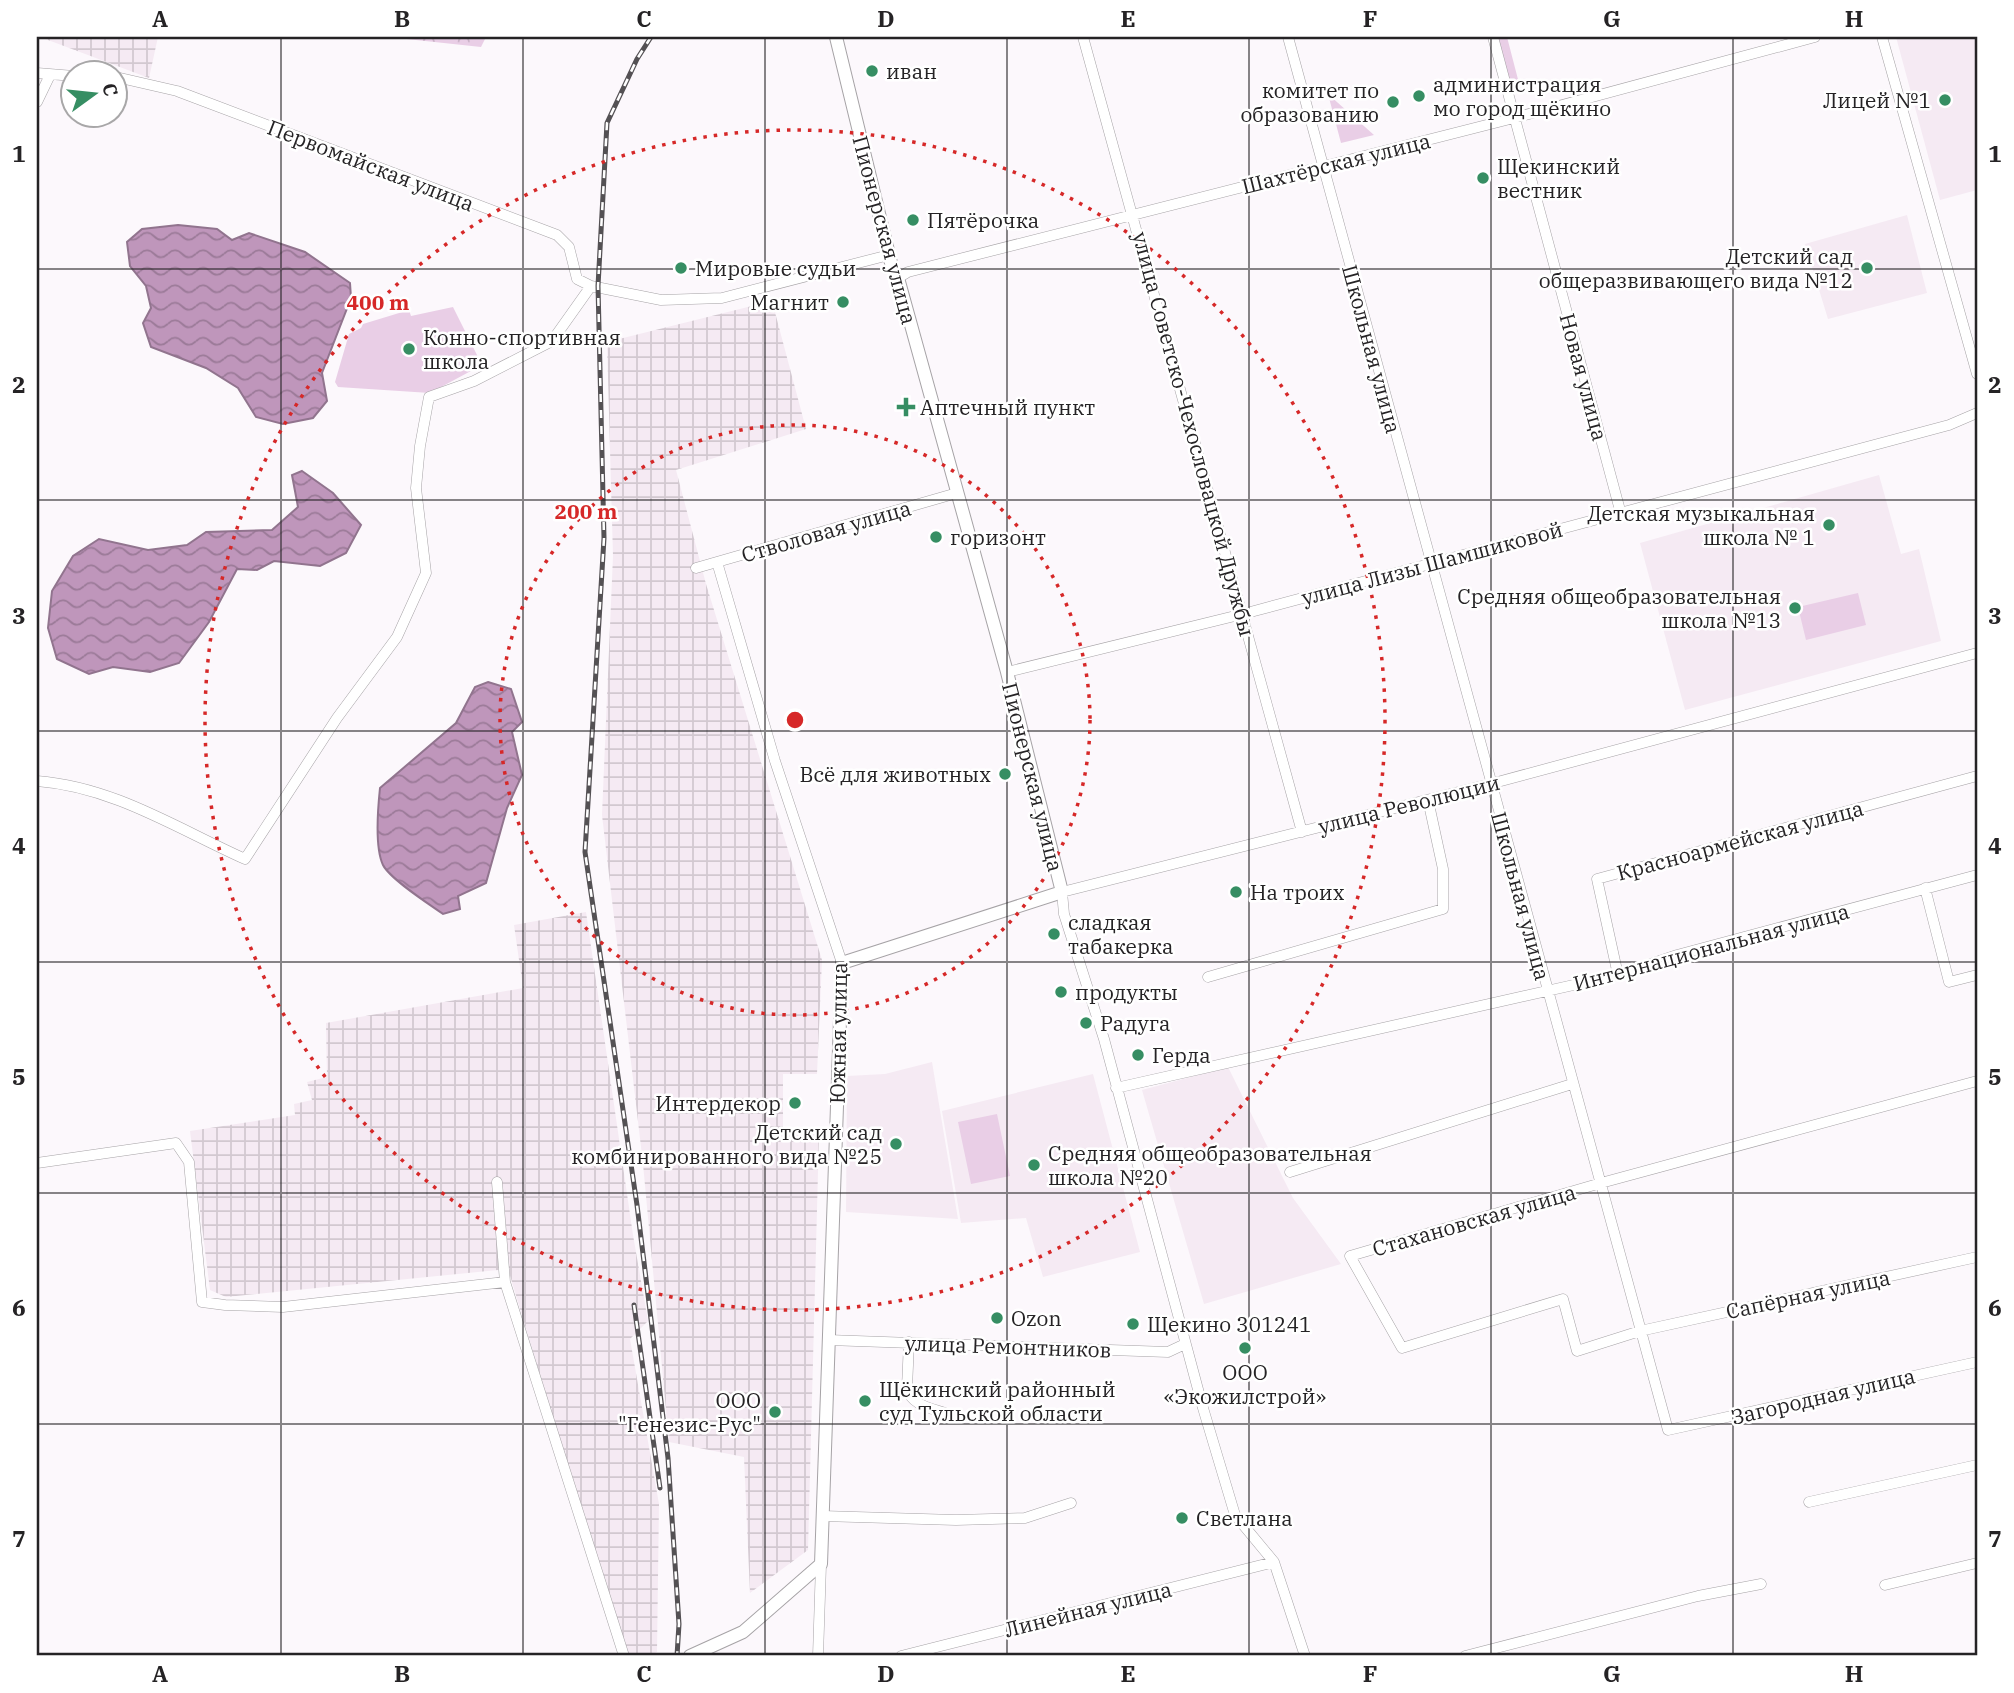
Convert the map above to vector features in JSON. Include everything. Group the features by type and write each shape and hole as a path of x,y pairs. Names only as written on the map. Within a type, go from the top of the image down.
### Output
{"street":[{"name":"Пионерская улица","path":"836,37 889,255 898,278 1007,672 1062,892 1064,914 1104,1039 1185,1344 1235,1515 1274,1562"},
{"name":"улица Советско-Чехословацкой Дружбы","path":"1083,37 1302,832"},
{"name":"Школьная улица","path":"1288,37 1668,1430"},
{"name":"Новая улица","path":"1493,37 1620,514"},
{"name":"Шахтёрская улица","path":"898,278 908,272 1514,118 1815,37"},
{"path":"1882,37 1977,374"},
{"path":"37,73 60,75"},
{"path":"37,102 50,75"},
{"name":"Первомайская улица","path":"130,80 177,91 557,235 569,247 577,279 594,286"},
{"path":"37,781 59,783 146,809 189,834 245,859 337,718 397,637 426,573 416,488 429,397 474,381 552,341 594,286 661,300 722,298 889,255"},
{"name":"улица Лизы Шамшиковой","path":"1007,672 1430,565 1949,425 1977,413"},
{"name":"Стволовая улица","path":"696,568 957,493"},
{"name":"Южная улица","path":"717,562 775,761 842,963 821,1564"},
{"name":"улица Революции","path":"842,963 1062,892 1490,784 1977,653"},
{"name":"Красноармейская улица","path":"1618,975 1597,879 1977,775"},
{"path":"1208,977 1443,909 1443,869 1427,800"},
{"name":"Интернациональная улица","path":"1116,1088 1618,975 1677,955 1977,875"},
{"path":"1925,888 1949,982 1977,975"},
{"name":"Стахановская улица","path":"1640,1331 1577,1350 1563,1299 1402,1348 1350,1256 1601,1183 1977,1080"},
{"path":"1290,1172 1572,1084"},
{"path":"37,1163 176,1143 189,1162 202,1302 283,1307 505,1282"},
{"path":"497,1182 505,1282 624,1656"},
{"name":"Сапёрная улица","path":"1640,1331 1977,1257"},
{"name":"улица Ремонтников","path":"828,1340 1168,1352 1185,1344"},
{"path":"909,1342 909,1395 921,1405 945,1413"},
{"name":"Загородная улица","path":"1668,1430 1977,1362"},
{"path":"1809,1502 1977,1465"},
{"path":"822,1516 956,1520 1025,1518 1071,1503"},
{"path":"1274,1562 1305,1656"},
{"name":"Линейная улица","path":"901,1656 1274,1562"},
{"path":"1885,1585 1977,1563"},
{"path":"690,1656 743,1632 821,1564"},
{"path":"818,1656 821,1564"},
{"path":"1465,1656 1698,1596 1761,1584"}],"shaded area":[{"path":"40,37 158,37 149,78 130,71 130,60 101,60"},
{"name":"Лицей №1","path":"1896,37 1977,37 1977,190 1940,200"},
{"name":"Детский сад общеразвивающего вида №12","path":"1907,215 1927,293 1828,319 1805,244"},
{"path":"772,301 806,429 676,470 706,584 822,960 817,1074 783,1074 783,1133 819,1134 808,1550 750,1593 744,1457 669,1442 643,1164 602,815 613,556 607,342"},
{"name":"Средняя общеобразовательная школа №13","path":"1879,475 1901,554 1919,549 1941,641 1685,710 1640,543"},
{"path":"586,912 648,1321 630,1339 659,1504 657,1652 649,1656 625,1656 508,1269 226,1297 210,1290 190,1131 295,1115 294,1104 312,1100 307,1082 327,1077 326,1023 523,988 514,925"},
{"name":"Детский сад комбинированного вида №25","path":"932,1062 958,1219 846,1212 847,1076 885,1074"},
{"path":"1228,1067 1293,1198 1341,1264 1204,1304 1142,1090"},
{"name":"Средняя общеобразовательная школа №20","path":"1093,1074 1140,1252 1043,1277 1026,1218 961,1223 942,1111"}],"green space":[{"path":"388,37 486,37 481,47"},
{"path":"1496,37 1507,37 1521,91 1510,94"},
{"path":"1328,94 1374,135 1341,143"},
{"name":"Конно-спортивная школа","path":"453,307 482,365 430,393 338,387 335,382 349,334 363,324 409,310 411,316"},
{"path":"1858,593 1866,625 1806,640 1798,607"},
{"path":"997,1114 1010,1176 971,1184 958,1122"}],"water":[{"path":"178,225 217,229 232,240 249,233 305,252 350,283 351,298 322,373 327,401 313,418 283,424 256,417 238,388 206,368 151,347 143,323 151,308 146,286 130,266 127,242 142,229"},
{"path":"302,471 333,493 361,525 346,553 320,566 274,561 257,570 237,569 209,622 179,663 150,672 113,667 89,674 57,659 48,628 52,591 73,556 99,539 148,550 187,545 206,532 272,530 298,507 292,475"},
{"path":"488,682 511,689 522,722 512,732 522,775 507,808 486,883 458,896 460,909 443,914 401,884 383,865 378,838 380,788 456,723 475,687"}],"railway":[{"path":"651,37 637,59 607,123 598,286 604,538 585,852 637,1205 668,1458 679,1624 677,1656"},
{"path":"634,1305 660,1488"}],"place":[{"name":"иван","path":"872,71"},
{"name":"администрация мо город щёкино","path":"1419,96"},
{"name":"Лицей №1","path":"1945,100"},
{"name":"комитет по образованию","path":"1393,102"},
{"name":"Щекинский вестник","path":"1483,178"},
{"name":"Пятёрочка","path":"913,220"},
{"name":"Мировые судьи","path":"681,268"},
{"name":"Детский сад общеразвивающего вида №12","path":"1867,268"},
{"name":"Магнит","path":"843,302"},
{"name":"Конно-спортивная школа","path":"409,349"},
{"name":"Аптечный пункт","path":"906,407"},
{"name":"Детская музыкальная школа № 1","path":"1829,525"},
{"name":"горизонт","path":"936,537"},
{"name":"Средняя общеобразовательная школа №13","path":"1795,608"},
{"name":"Всё для животных","path":"1005,774"},
{"name":"На троих","path":"1236,892"},
{"name":"сладкая табакерка","path":"1054,934"},
{"name":"продукты","path":"1061,992"},
{"name":"Радуга","path":"1086,1023"},
{"name":"Герда","path":"1138,1055"},
{"name":"Интердекор","path":"795,1103"},
{"name":"Детский сад комбинированного вида №25","path":"896,1144"},
{"name":"Средняя общеобразовательная школа №20","path":"1034,1165"},
{"name":"Ozon","path":"997,1318"},
{"name":"Щекино 301241","path":"1133,1324"},
{"name":"ООО «Экожилстрой»","path":"1245,1348"},
{"name":"Щёкинский районный суд Тульской области","path":"865,1401"},
{"name":"ООО \"Генезис-Рус\"","path":"775,1412"},
{"name":"Светлана","path":"1182,1518"}]}
